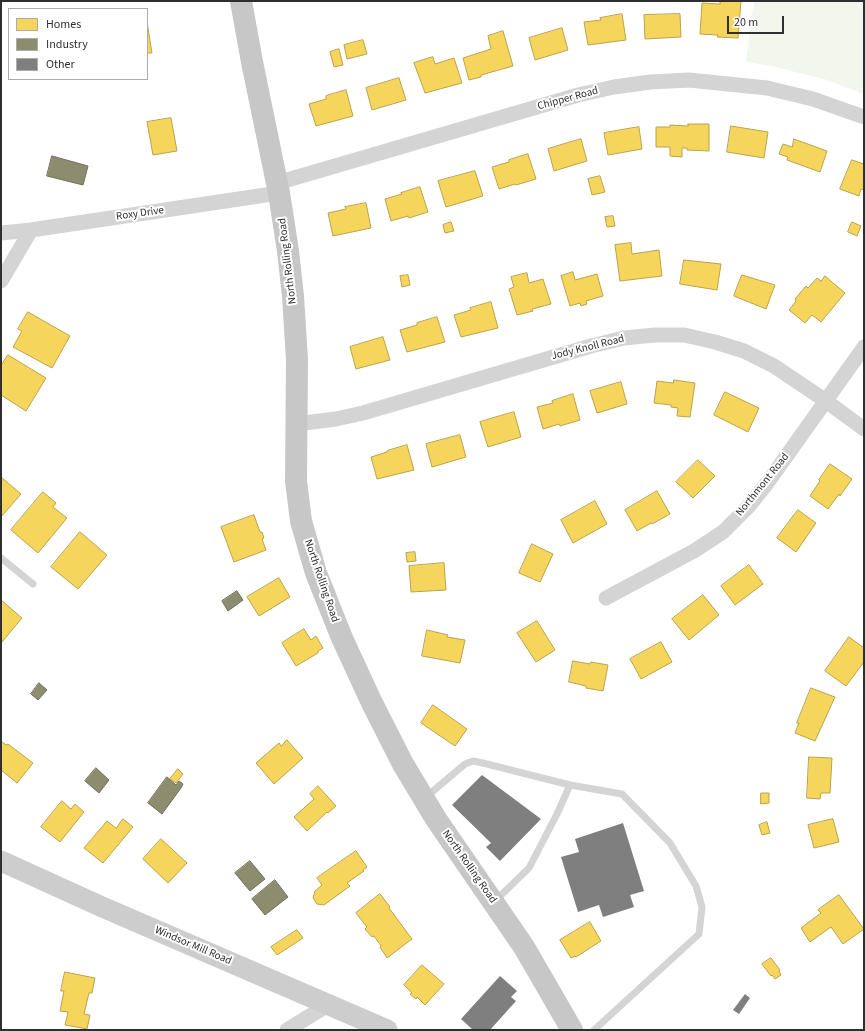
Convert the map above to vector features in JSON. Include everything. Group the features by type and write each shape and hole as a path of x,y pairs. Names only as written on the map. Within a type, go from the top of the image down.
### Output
{"main road":[{"name":"North Rolling Road","path":"241,1 278,188 293,296 297,360 296,480 301,520 316,573 342,638 372,703 403,764 436,819 524,947 572,1030"},
{"name":"Windsor Mill Road","path":"1,861 100,906 386,1030"}],"street":[{"name":"Chipper Road","path":"278,188 578,96 614,87 650,82 689,80 767,88 813,99 864,117"},
{"name":"Roxy Drive","path":"1,233 31,230 278,188"},
{"path":"1,281 31,230"},
{"name":"Jody Knoll Road","path":"296,424 336,419 363,413 591,346 624,338 654,335 684,335 715,342 744,351 774,366 864,429"},
{"name":"Northmont Road","path":"606,598 694,551 722,532 748,507 768,482 864,347"},
{"path":"287,1030 328,1004"}],"lane":[{"path":"1,558 33,584"},
{"path":"424,798 465,764 474,761 483,762 570,785 622,794 670,843 696,886 702,908 699,934 594,1030"},
{"path":"494,903 528,868 557,814 570,785"}],"shaded area":[{"path":"754,1 864,1 864,94 824,79 771,66 746,62"}],"building: Homes":[{"path":"720,1 741,1 738,38 717,37 718,35 700,34 702,3 720,4"},
{"path":"622,14 626,40 588,45 584,22 601,20 600,18"},
{"path":"680,14 681,37 645,39 644,15"},
{"path":"148,28 152,53 148,53"},
{"path":"562,28 568,50 535,60 529,38"},
{"path":"503,31 513,66 469,80 463,58 491,49 488,36"},
{"path":"363,40 367,54 347,59 344,45"},
{"path":"339,49 343,65 334,67 330,52"},
{"path":"433,57 435,64 454,58 462,83 425,93 414,63"},
{"path":"399,78 406,100 372,110 366,88"},
{"path":"346,90 353,116 316,126 309,104 326,99 326,96"},
{"path":"171,118 177,151 153,155 147,122"},
{"path":"688,124 709,124 709,151 687,150 687,148 682,148 682,157 670,156 670,147 656,147 656,127 670,127 670,125 688,126"},
{"path":"731,126 768,132 764,158 727,152"},
{"path":"639,127 642,149 608,155 604,133"},
{"path":"581,139 587,161 554,171 548,149"},
{"path":"794,139 827,151 820,172 787,160 788,157 779,154 783,144 792,147"},
{"path":"528,154 536,179 499,189 492,167"},
{"path":"852,160 864,164 864,190 861,189 859,196 840,189"},
{"path":"475,171 483,196 446,207 438,181"},
{"path":"600,176 605,192 592,195 588,179"},
{"path":"420,187 428,212 409,218 408,216 391,221 385,199"},
{"path":"366,203 371,228 333,236 328,213 346,209 345,207"},
{"path":"613,216 615,226 607,227 605,217"},
{"path":"451,222 454,231 445,233 443,225"},
{"path":"852,222 861,226 857,236 848,232"},
{"path":"631,243 632,254 659,250 662,276 620,281 615,245"},
{"path":"684,260 721,264 717,290 680,284"},
{"path":"573,272 575,280 597,274 603,296 586,301 587,304 581,306 580,303 570,306 561,276"},
{"path":"527,273 529,283 543,279 551,304 517,315 509,289 514,287 511,277"},
{"path":"408,275 410,285 402,287 400,276"},
{"path":"742,275 775,285 766,309 734,296"},
{"path":"825,276 845,293 821,322 812,315 805,323 789,310 796,301 795,299 806,286 808,288 817,278 821,281"},
{"path":"491,302 498,328 461,337 454,315 471,310 470,308"},
{"path":"28,312 70,336 52,368 13,347 22,331 18,329"},
{"path":"437,317 445,342 407,352 400,330"},
{"path":"383,337 390,360 356,369 350,347"},
{"path":"8,355 46,378 26,411 1,395 1,366"},
{"path":"674,380 695,383 690,417 677,416 678,408 671,407 671,405 654,403 657,381 673,383"},
{"path":"621,382 627,404 597,413 590,391"},
{"path":"725,392 759,408 748,432 714,415"},
{"path":"573,394 580,420 543,429 537,407 553,403 552,401"},
{"path":"514,412 521,437 488,447 480,422"},
{"path":"460,435 466,457 432,467 426,444"},
{"path":"407,445 414,470 377,479 371,457"},
{"path":"698,460 715,476 693,498 676,482"},
{"path":"830,464 852,479 840,496 839,494 828,509 810,496"},
{"path":"1,477 21,494 1,517"},
{"path":"657,491 670,514 637,531 625,510"},
{"path":"43,492 56,503 53,507 67,518 38,553 11,530"},
{"path":"595,501 607,524 573,543 561,520"},
{"path":"798,510 816,523 796,552 777,538"},
{"path":"254,515 260,532 262,532 264,538 262,539 266,550 234,562 221,527"},
{"path":"80,532 107,555 78,589 51,567"},
{"path":"532,544 553,554 540,582 519,573"},
{"path":"415,552 416,561 407,562 406,553"},
{"path":"444,563 446,590 411,592 409,566"},
{"path":"749,565 763,584 735,605 721,586"},
{"path":"279,578 290,597 259,616 247,597"},
{"path":"703,595 719,615 689,640 672,619"},
{"path":"1,600 22,618 2,642 1,641"},
{"path":"537,621 555,650 536,662 517,633"},
{"path":"304,629 311,640 316,636 323,648 318,651 318,653 296,666 282,643"},
{"path":"427,630 448,635 447,637 465,640 460,663 422,656"},
{"path":"849,637 864,648 864,662 846,686 825,671"},
{"path":"661,642 672,662 641,679 630,659"},
{"path":"573,661 608,665 603,691 586,688 586,686 569,682"},
{"path":"811,688 835,697 815,741 795,733 799,723 797,723"},
{"path":"433,705 467,729 455,746 421,723"},
{"path":"287,740 303,758 274,784 256,763 279,743 281,746"},
{"path":"1,741 6,745 8,744 33,763 17,783 1,770"},
{"path":"809,757 832,758 830,793 821,793 820,799 807,798"},
{"path":"178,769 183,774 176,783 170,779"},
{"path":"318,786 336,806 328,813 327,812 307,831 294,817 314,799 310,794"},
{"path":"761,793 769,793 769,803 761,804"},
{"path":"62,801 71,809 75,804 84,812 60,842 41,827"},
{"path":"123,819 133,827 103,863 84,848 107,821 116,828"},
{"path":"833,819 839,842 814,848 808,825"},
{"path":"767,822 770,833 762,835 759,825"},
{"path":"161,839 187,863 168,883 143,859"},
{"path":"356,851 367,867 363,870 364,871 347,883 350,886 324,905 317,904 313,898 315,891 322,885 317,878"},
{"path":"380,894 412,939 387,958 380,947 381,946 374,936 372,937 365,929 367,927 356,913"},
{"path":"839,895 864,929 843,944 831,927 810,942 801,928 821,913 818,910"},
{"path":"590,922 601,941 576,957 571,958 560,940"},
{"path":"297,930 303,938 277,955 271,947"},
{"path":"771,958 780,970 781,975 775,979 762,964"},
{"path":"422,965 444,984 425,1005 417,997 416,999 410,994 412,993 404,985"},
{"path":"65,972 95,978 92,993 89,993 84,1014 90,1015 87,1029 65,1025 68,1012 60,1011 64,991 61,991"}],"building: Industry":[{"path":"52,156 88,166 83,185 47,176"},
{"path":"237,591 243,600 228,611 222,601"},
{"path":"39,683 47,690 38,700 31,694"},
{"path":"96,768 109,780 99,793 85,781"},
{"path":"167,777 176,785 179,781 183,784 162,814 148,803"},
{"path":"250,861 265,879 250,891 235,873"},
{"path":"275,880 288,897 265,915 252,899"}],"building: Other":[{"path":"482,775 541,819 500,861 486,847 491,843 452,805"},
{"path":"623,823 644,891 630,895 634,907 603,917 599,905 578,912 561,857 579,852 575,839"},
{"path":"500,976 517,991 511,997 516,1001 490,1030 473,1030 461,1019"},
{"path":"745,994 750,998 739,1014 733,1010"}]}
